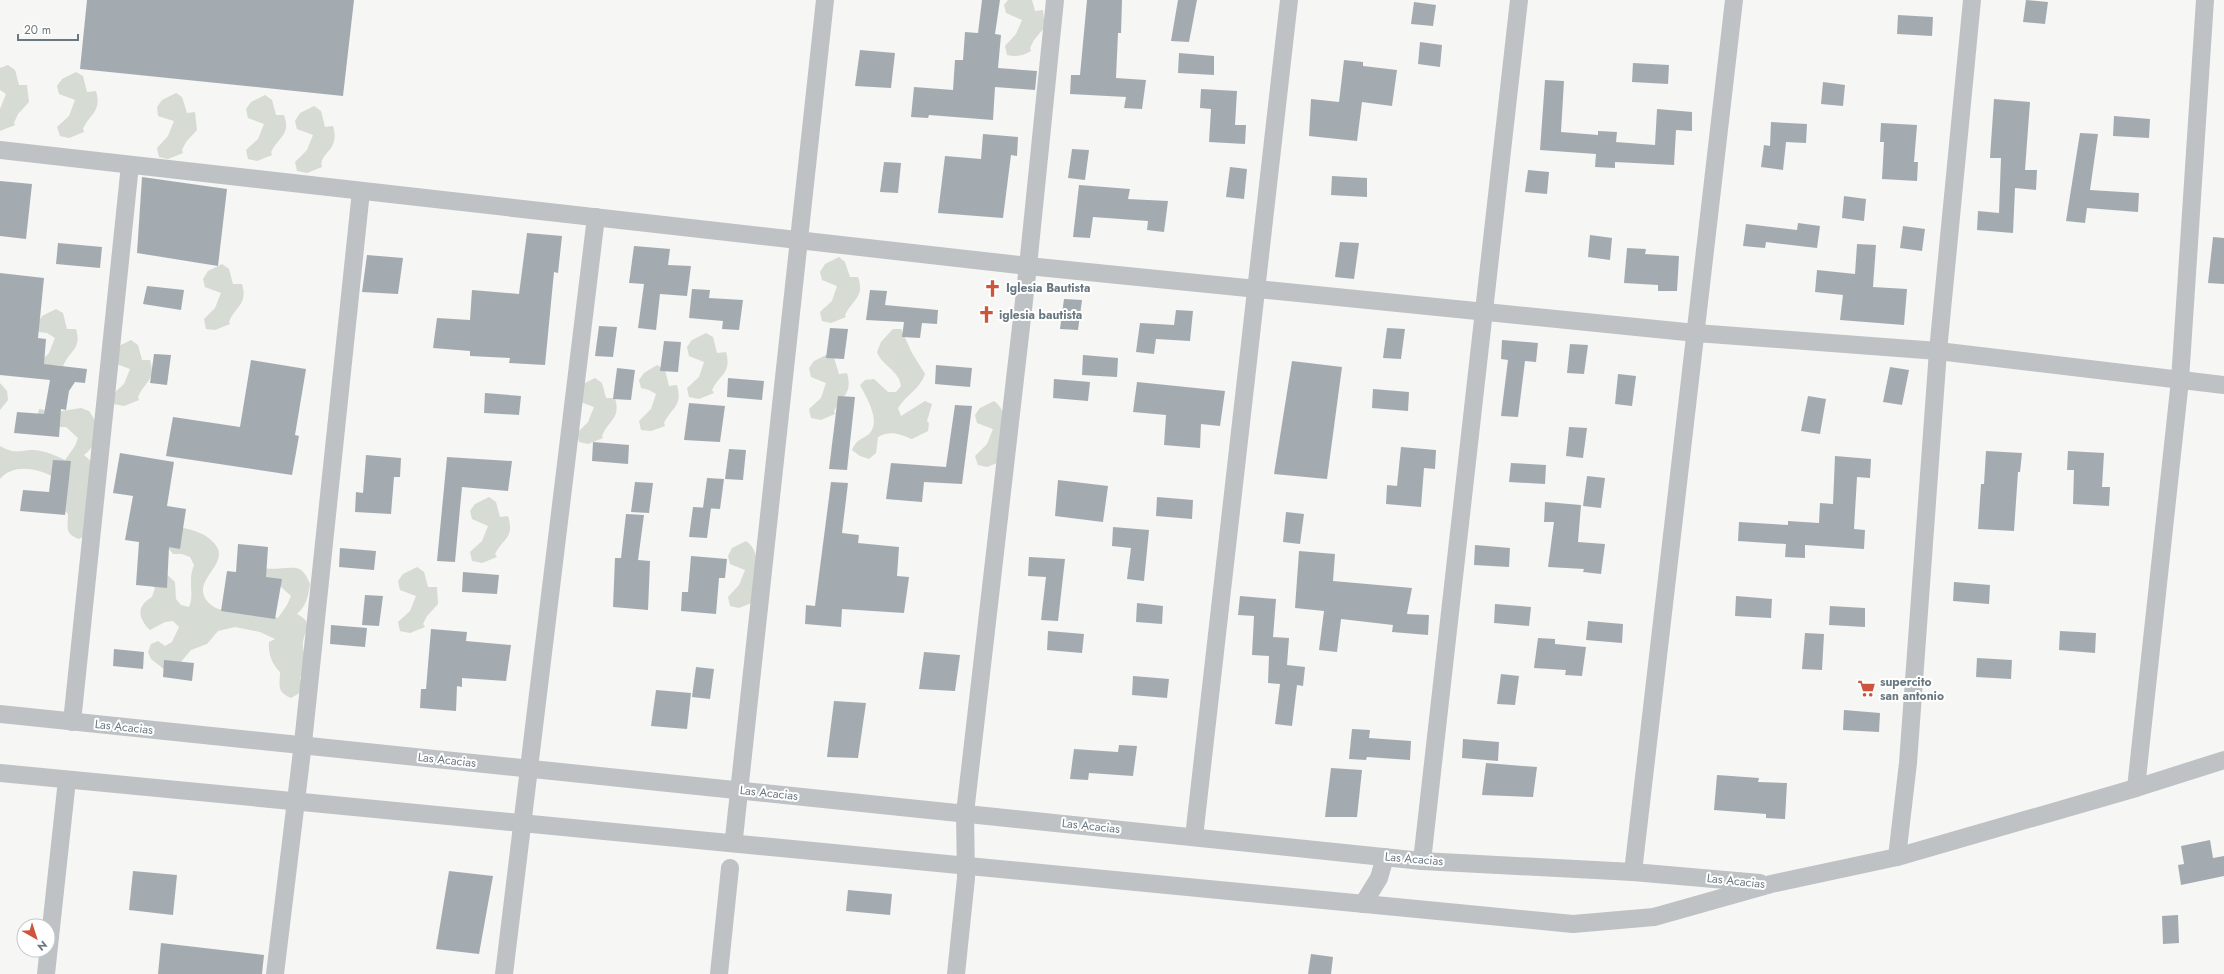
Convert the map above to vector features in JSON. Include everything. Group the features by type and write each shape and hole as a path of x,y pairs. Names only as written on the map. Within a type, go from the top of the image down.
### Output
{"street":[{"path":"734,838 738,790 800,240 825,0"},
{"path":"956,974 966,866 965,813 1028,266 1055,0"},
{"path":"1194,837 1289,0"},
{"path":"1422,861 1519,0"},
{"path":"1633,872 1734,0"},
{"path":"1897,857 1908,763 1938,351 1972,0"},
{"path":"2136,788 2180,380 2205,0"},
{"path":"0,150 1028,266 1696,333 1938,351 2224,385"},
{"path":"72,722 130,165"},
{"path":"275,974 303,745 360,191"},
{"path":"504,974 596,217"},
{"name":"Las Acacias","path":"0,714 1422,861 1633,872 1771,884"},
{"path":"1771,884 1897,857 2136,788 2224,760"},
{"name":"Las Acacias","path":"0,773 1573,924 1654,917 1771,884"},
{"path":"46,974 67,780"},
{"path":"1363,904 1379,878 1385,857"},
{"path":"719,974 730,868"}],"shaded area":[{"path":"1008,0 1032,0 1035,11 1043,10 1045,27 1034,40 1030,48 1031,51 1019,56 1007,55 1005,46 1016,34 1022,20 1006,13 1004,5"},
{"path":"8,65 15,70 19,85 27,85 29,102 18,114 14,123 15,125 0,131 0,109 6,94 0,90 0,68"},
{"path":"76,72 83,76 87,92 96,91 97,104 94,112 83,129 84,132 69,138 60,136 57,127 69,116 75,100 59,94 57,86 62,79"},
{"path":"176,93 182,97 187,113 195,112 197,130 186,142 182,150 183,153 168,159 159,157 157,148 168,136 174,121 158,116 157,107 162,100"},
{"path":"265,95 272,100 276,115 284,115 286,127 283,135 271,152 272,155 257,161 248,159 246,150 258,139 264,124 248,118 246,109 251,102"},
{"path":"314,106 321,111 325,127 333,126 335,134 332,146 323,158 322,167 307,173 297,171 295,162 307,150 313,135 297,129 295,121 300,113"},
{"path":"839,257 845,262 850,277 858,277 860,289 857,298 845,315 846,317 831,323 822,321 820,312 832,301 837,286 822,280 820,272 825,264"},
{"path":"222,264 229,269 233,284 242,284 242,301 232,316 229,322 230,324 215,330 206,329 204,319 215,308 221,293 205,287 203,279 208,271"},
{"path":"56,309 63,313 67,329 76,329 76,345 63,366 38,364 49,353 55,338 47,333 39,332 37,324 42,316"},
{"path":"893,329 901,329 912,353 925,374 920,384 898,408 901,416 925,401 932,404 927,421 929,423 928,431 912,439 899,434 891,433 878,437 876,453 869,459 860,456 852,450 858,441 870,433 874,422 869,402 860,385 865,380 874,379 888,392 896,392 901,386 897,376 879,357 877,352 881,342"},
{"path":"706,333 713,337 717,353 726,352 727,365 724,373 712,390 714,393 699,399 689,397 687,388 699,377 704,362 689,356 687,347 692,340"},
{"path":"131,340 138,345 142,360 150,360 152,372 151,377 138,397 139,400 124,406 114,404 112,395 124,384 130,369 114,363 117,347"},
{"path":"828,354 834,358 839,374 847,373 849,386 846,394 834,411 835,414 821,420 811,418 809,409 821,398 826,383 811,377 809,368 814,361"},
{"path":"657,365 665,370 669,386 677,385 679,398 676,406 664,423 665,426 651,431 641,430 639,421 651,409 656,394 641,388 639,380 644,373"},
{"path":"595,378 602,383 606,398 615,398 616,410 615,415 602,436 603,438 588,444 579,442 577,433 588,422 594,407 578,401 581,385"},
{"path":"0,383 7,391 8,400 0,410"},
{"path":"994,401 1003,412 1005,428 1002,461 987,467 978,465 975,456 987,444 993,429 977,423 975,415 980,408"},
{"path":"81,408 89,411 98,425 96,438 93,445 84,455 94,464 86,535 79,539 71,535 68,530 68,514 62,508 55,478 34,470 19,469 5,474 0,479 0,446 14,451 42,451 65,460 75,446 78,438 66,427 49,427 37,417 39,409 56,412"},
{"path":"489,497 496,502 500,517 508,516 510,529 507,537 495,554 497,557 482,563 472,561 470,552 482,541 488,526 472,519 470,511 475,504"},
{"path":"184,528 208,537 214,543 218,551 219,558 207,579 203,593 207,601 219,609 226,611 256,611 267,613 278,618 291,596 279,585 261,585 260,567 271,569 298,568 305,574 310,584 309,592 305,604 297,614 306,621 307,625 303,642 303,651 307,662 300,678 304,687 298,694 291,698 286,696 281,691 280,672 275,666 269,651 269,642 275,639 260,632 235,627 218,631 207,644 191,650 180,663 165,670 151,659 148,652 151,644 158,641 165,646 172,642 179,627 173,621 165,622 150,630 146,626 140,612 143,604 152,597 155,588 149,583 163,571 175,582 176,599 181,605 189,607 191,602 191,577 194,565 190,557 182,554 173,554 168,548 175,529"},
{"path":"746,541 752,546 755,553 757,561 757,578 754,602 739,608 730,606 728,597 739,585 745,570 730,564 728,556 732,548"},
{"path":"417,567 424,572 428,587 437,587 438,604 427,616 423,624 425,627 410,633 400,631 398,622 410,611 416,596 400,590 398,581 403,574"}],"building":[{"path":"87,0 354,0 343,96 80,69"},
{"path":"982,0 1000,0 995,34 1001,35 998,68 1037,71 1035,90 995,87 993,120 929,115 928,118 911,117 914,87 953,90 955,60 963,60 965,32 978,33"},
{"path":"1087,0 1122,0 1121,33 1118,33 1116,78 1146,80 1142,109 1124,108 1126,97 1070,94 1071,75 1080,75"},
{"path":"1178,0 1197,0 1189,42 1171,41"},
{"path":"2026,0 2048,2 2045,24 2023,22"},
{"path":"1414,2 1436,5 1433,26 1411,24"},
{"path":"1898,15 1933,17 1932,36 1897,34"},
{"path":"1420,42 1442,45 1440,67 1418,64"},
{"path":"860,50 895,53 891,88 855,86"},
{"path":"1179,53 1214,56 1214,75 1178,73"},
{"path":"1344,60 1363,62 1363,66 1397,70 1392,106 1362,102 1357,141 1309,136 1311,99 1339,102"},
{"path":"1633,63 1669,65 1668,84 1632,82"},
{"path":"1545,80 1564,81 1561,132 1598,135 1598,131 1617,132 1616,142 1655,145 1657,109 1692,112 1692,131 1676,130 1674,165 1615,162 1615,168 1595,167 1596,154 1540,150"},
{"path":"1823,82 1845,85 1843,106 1821,104"},
{"path":"1201,89 1237,91 1235,125 1246,125 1245,144 1209,142 1211,109 1200,108"},
{"path":"1994,99 2030,102 2025,170 2037,170 2036,190 2015,188 2013,233 1977,230 1978,211 1999,213 2001,158 1990,158"},
{"path":"2114,116 2150,119 2149,138 2113,136"},
{"path":"1771,122 1807,124 1806,143 1786,142 1783,170 1761,167 1764,145 1770,146"},
{"path":"1881,123 1917,125 1914,162 1918,162 1917,181 1882,179 1884,142 1880,142"},
{"path":"2080,133 2098,134 2090,190 2139,193 2138,212 2087,208 2085,223 2066,221"},
{"path":"983,134 1018,137 1017,156 1011,155 1003,218 938,213 945,156 981,159"},
{"path":"1072,149 1089,150 1085,180 1068,178"},
{"path":"884,162 901,163 898,193 880,192"},
{"path":"1230,167 1247,169 1244,199 1226,197"},
{"path":"1528,170 1549,172 1547,194 1525,192"},
{"path":"1332,176 1367,178 1367,197 1331,195"},
{"path":"142,177 227,189 218,266 137,253"},
{"path":"0,181 32,184 26,239 0,236"},
{"path":"1079,185 1130,189 1128,199 1168,201 1164,232 1147,230 1148,221 1093,217 1090,238 1073,237"},
{"path":"1844,196 1866,199 1864,221 1842,218"},
{"path":"1798,223 1820,226 1817,248 1766,242 1765,248 1743,246 1746,224 1797,230"},
{"path":"1903,226 1925,229 1922,251 1900,248"},
{"path":"527,233 562,236 558,273 554,272 545,365 509,363 510,358 470,356 470,351 433,348 437,318 470,320 472,290 519,294"},
{"path":"1590,235 1612,238 1610,260 1588,257"},
{"path":"2213,237 2224,238 2224,284 2208,283"},
{"path":"1340,242 1359,243 1354,279 1335,277"},
{"path":"58,243 102,247 100,268 56,264"},
{"path":"1857,244 1876,245 1873,287 1907,289 1904,325 1840,320 1843,295 1815,292 1817,270 1855,274"},
{"path":"634,246 670,249 668,265 691,266 687,296 660,294 656,330 638,328 644,284 629,283"},
{"path":"1627,248 1646,249 1645,254 1679,256 1677,291 1658,291 1658,285 1624,283"},
{"path":"367,255 403,258 398,294 362,292"},
{"path":"0,273 44,278 38,338 46,339 44,364 87,369 85,383 75,382 69,391 66,410 61,409 59,437 14,433 17,412 44,414 50,380 0,375"},
{"path":"147,286 184,290 181,310 143,304"},
{"path":"692,289 710,290 709,298 743,300 739,330 722,329 723,321 689,318"},
{"path":"870,290 887,291 885,305 938,310 937,324 922,323 920,338 902,337 904,322 866,320"},
{"path":"1064,299 1082,300 1078,330 1060,329"},
{"path":"1176,310 1193,311 1190,341 1156,339 1154,354 1136,352 1140,323 1174,325"},
{"path":"599,326 617,327 613,357 595,356"},
{"path":"830,328 848,329 844,359 826,358"},
{"path":"1387,328 1405,329 1401,359 1383,358"},
{"path":"1502,340 1538,343 1536,362 1525,361 1518,417 1501,416 1508,360 1501,359"},
{"path":"664,341 681,342 678,372 660,371"},
{"path":"1570,344 1588,345 1584,374 1567,373"},
{"path":"154,354 171,355 167,385 150,383"},
{"path":"1083,355 1118,358 1117,377 1082,375"},
{"path":"251,360 306,369 295,435 299,436 292,475 166,456 173,417 240,427"},
{"path":"1292,361 1342,367 1327,479 1274,474"},
{"path":"936,365 972,368 970,387 935,384"},
{"path":"1890,367 1909,370 1902,405 1883,402"},
{"path":"617,368 635,370 631,400 613,399"},
{"path":"1618,374 1636,376 1632,406 1615,404"},
{"path":"728,378 764,381 762,400 727,397"},
{"path":"1054,379 1090,382 1088,401 1053,398"},
{"path":"1137,382 1225,391 1220,426 1201,424 1200,448 1164,445 1166,415 1133,412"},
{"path":"1373,389 1409,392 1408,411 1372,408"},
{"path":"485,393 521,396 519,415 484,413"},
{"path":"838,396 855,397 847,470 829,469"},
{"path":"1808,396 1826,399 1820,434 1801,431"},
{"path":"689,403 725,406 720,442 684,440"},
{"path":"955,405 972,406 962,484 924,482 922,502 886,499 891,463 946,467"},
{"path":"1569,427 1587,428 1583,458 1566,456"},
{"path":"593,442 629,445 628,464 592,461"},
{"path":"1401,447 1436,450 1435,469 1424,468 1421,507 1386,504 1387,485 1397,486"},
{"path":"729,449 746,450 743,480 725,479"},
{"path":"1986,451 2022,453 2020,472 2018,472 2014,531 1978,529 1981,484 1984,484"},
{"path":"2068,451 2104,453 2102,487 2110,487 2109,506 2073,504 2074,470 2067,470"},
{"path":"120,453 174,462 167,506 186,509 180,549 169,547 167,588 136,585 139,542 125,540 133,496 113,493"},
{"path":"366,455 401,458 400,477 394,477 391,514 355,512 356,492 363,493"},
{"path":"1835,456 1871,459 1870,478 1857,477 1854,529 1865,530 1864,549 1805,545 1805,558 1785,557 1786,544 1738,541 1739,522 1788,525 1788,521 1819,523 1820,503 1833,504"},
{"path":"447,457 512,461 508,491 462,487 455,562 437,561"},
{"path":"53,460 71,461 65,515 20,511 23,490 49,492"},
{"path":"1511,463 1546,465 1545,484 1509,482"},
{"path":"1587,476 1605,478 1601,508 1583,506"},
{"path":"707,478 724,479 720,509 703,508"},
{"path":"1058,480 1108,486 1103,522 1055,516"},
{"path":"635,482 653,483 649,513 631,512"},
{"path":"831,482 848,483 842,533 859,535 858,543 899,547 897,576 909,577 904,613 842,609 841,627 805,624 806,605 815,606"},
{"path":"1157,497 1193,500 1192,519 1156,516"},
{"path":"1545,502 1581,505 1578,542 1605,544 1601,574 1583,572 1584,569 1548,567 1554,522 1544,522"},
{"path":"693,507 711,508 707,538 689,537"},
{"path":"1286,512 1304,514 1300,544 1283,542"},
{"path":"626,514 644,515 638,560 650,561 648,610 613,607 615,558 621,558"},
{"path":"1113,527 1149,530 1144,581 1127,579 1131,548 1112,546"},
{"path":"238,544 268,547 266,577 282,579 275,619 221,611 227,571 236,572"},
{"path":"1475,545 1510,548 1509,567 1474,565"},
{"path":"340,548 376,551 374,570 339,567"},
{"path":"1299,551 1335,554 1333,581 1412,588 1407,614 1429,615 1428,635 1392,632 1393,625 1341,619 1337,652 1319,650 1324,611 1295,608"},
{"path":"691,556 727,559 725,578 719,578 716,614 681,611 682,592 688,592"},
{"path":"1029,557 1065,559 1058,621 1041,620 1046,577 1028,576"},
{"path":"463,572 499,575 497,594 462,592"},
{"path":"1954,582 1990,585 1989,604 1953,601"},
{"path":"365,595 383,596 379,626 362,625"},
{"path":"1240,596 1276,599 1273,637 1289,638 1287,665 1305,667 1303,686 1297,685 1292,726 1275,724 1280,684 1268,683 1269,656 1252,655 1254,616 1238,615"},
{"path":"1736,596 1772,599 1771,618 1735,616"},
{"path":"1137,603 1163,606 1162,624 1136,622"},
{"path":"1495,604 1531,607 1529,626 1494,623"},
{"path":"1830,606 1865,608 1865,627 1829,625"},
{"path":"1588,621 1623,624 1622,643 1586,640"},
{"path":"331,625 367,628 365,647 330,644"},
{"path":"431,629 467,632 466,641 511,645 506,681 462,678 462,687 457,686 456,711 420,708 421,689 426,689"},
{"path":"1048,631 1084,634 1082,653 1047,650"},
{"path":"2060,631 2096,633 2095,653 2059,650"},
{"path":"1805,633 1824,634 1822,670 1802,669"},
{"path":"1538,638 1555,639 1555,644 1586,647 1582,676 1565,675 1566,670 1534,668"},
{"path":"114,649 144,652 143,669 113,666"},
{"path":"924,652 960,655 955,691 919,689"},
{"path":"1977,658 2012,660 2011,679 1976,677"},
{"path":"164,660 194,663 192,681 163,677"},
{"path":"696,667 714,669 710,699 692,697"},
{"path":"1501,674 1519,676 1515,705 1497,704"},
{"path":"1133,676 1169,679 1167,698 1132,695"},
{"path":"656,690 691,693 687,729 651,726"},
{"path":"834,701 866,703 858,758 827,757"},
{"path":"1844,710 1880,713 1879,732 1843,730"},
{"path":"1352,729 1370,730 1369,738 1411,741 1410,760 1367,757 1366,760 1349,759"},
{"path":"1463,739 1499,742 1498,761 1462,758"},
{"path":"1119,745 1137,746 1133,776 1089,773 1088,780 1070,779 1074,749 1118,752"},
{"path":"1486,763 1537,767 1533,797 1482,795"},
{"path":"1331,768 1362,770 1357,817 1325,817"},
{"path":"1717,775 1759,778 1758,782 1787,783 1785,819 1766,818 1766,814 1714,810"},
{"path":"2210,840 2213,858 2224,856 2224,876 2181,885 2178,865 2184,864 2181,846"},
{"path":"133,871 177,875 173,915 129,910"},
{"path":"449,871 493,876 479,954 436,949"},
{"path":"848,890 892,894 890,915 846,911"},
{"path":"2178,915 2179,943 2163,944 2162,916"},
{"path":"161,943 264,955 262,974 158,974"},
{"path":"1311,954 1333,957 1331,974 1308,974"}],"place":[{"name":"Iglesia Bautista","path":"993,288"},
{"name":"iglesia bautista","path":"986,315"},
{"name":"supercito san antonio","path":"1867,689"}]}
